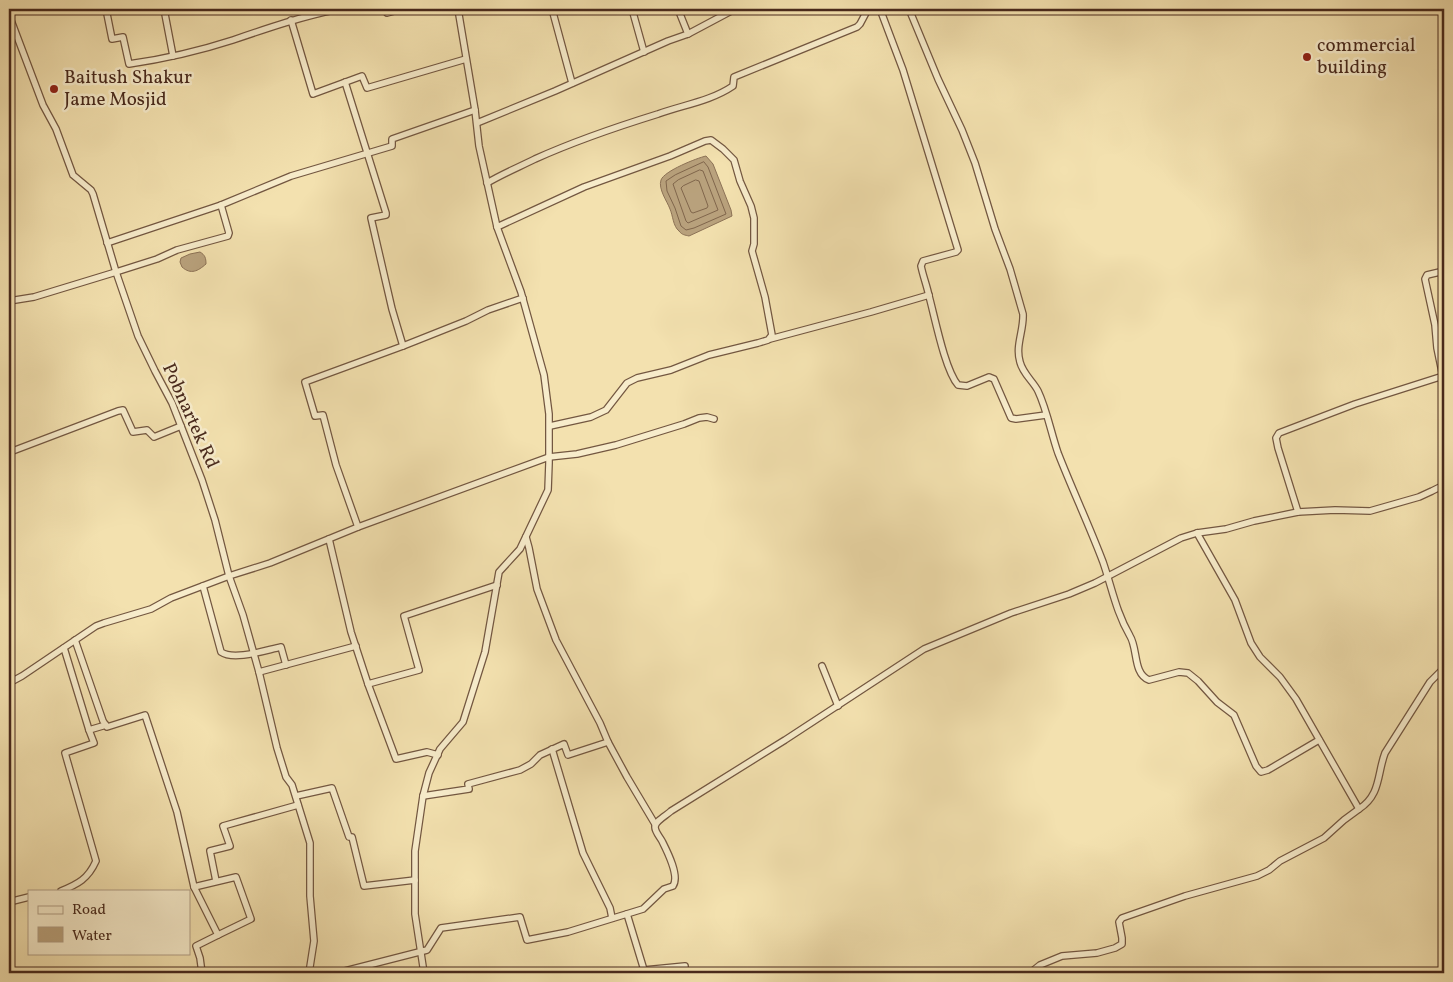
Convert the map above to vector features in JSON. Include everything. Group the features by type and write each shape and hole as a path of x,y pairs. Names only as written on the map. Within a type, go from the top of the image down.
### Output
{"street":[{"path":"106,9 112,38 124,37 129,64 174,56 292,20 339,9"},
{"path":"164,9 174,56"},
{"path":"384,9 387,13 402,9"},
{"path":"424,973 415,914 415,851 422,796 429,773 440,750 463,722 466,715 485,652 499,572 520,549 548,490 550,426 544,375 523,298 497,227 479,146 477,123 458,9"},
{"path":"552,9 572,83"},
{"path":"632,9 644,52"},
{"path":"678,9 688,34"},
{"path":"477,123 688,34 735,9"},
{"path":"487,184 514,169 610,129 714,96 733,86 734,77 858,27 868,9"},
{"path":"880,9 903,70 958,250 923,261 921,268 940,339 954,381 958,386 967,386 989,377 994,379 997,384 1011,418 1016,419 1046,414"},
{"path":"909,9 975,163 995,230 1010,268 1024,321 1018,349 1019,360 1037,390 1058,453 1108,577 1116,608 1133,642 1142,676 1149,680 1179,672 1188,673 1198,681 1217,702 1234,715 1260,772 1266,772 1319,740"},
{"name":"Pobnartek Rd","path":"9,16 43,105 58,134 73,175 93,194 116,272 138,336 172,403 205,488 229,576 243,614 277,748 286,777 292,785 296,796 310,843 310,896 314,941 309,973"},
{"path":"292,20 312,94 362,76 369,88 466,59"},
{"path":"345,82 386,213 371,218 387,290 403,346"},
{"path":"107,243 221,205 291,176 392,146 392,138 475,110"},
{"path":"497,227 584,188 711,140 734,160 740,181 751,206 754,218 752,251 772,329 772,335 768,340"},
{"path":"9,302 34,297 157,259 177,250 228,236 229,233 221,205"},
{"path":"1298,512 1278,448 1276,438 1278,432 1355,404 1444,379 1437,348 1436,324 1425,279 1427,275 1444,271"},
{"path":"550,426 591,417 606,410 627,383 637,378 671,370 709,355 929,295"},
{"path":"358,527 336,465 322,415 316,416 305,382 403,346 466,321 488,310 523,298"},
{"path":"9,451 123,410 133,432 147,430 154,437 181,426"},
{"path":"9,683 104,623 151,609 171,598 270,563 358,527 549,458 616,445 699,418 707,417 714,419"},
{"path":"655,824 671,811 838,706 924,649 1011,613 1070,594 1108,577 1173,542 1197,533 1226,529 1298,512 1370,510 1419,497 1444,485"},
{"path":"1197,533 1235,600 1251,643 1260,657 1280,677 1296,699 1359,809"},
{"path":"337,973 426,950 441,928 520,917 527,940 568,932 643,909 664,889 675,884 674,872 666,850 655,829 655,824 608,742 600,723 556,640 537,589 526,537"},
{"path":"329,539 356,646 396,759 427,752 438,755"},
{"path":"368,684 419,670 404,616 496,585"},
{"path":"203,586 221,652 230,656 281,647 286,665"},
{"path":"75,640 106,725"},
{"path":"259,672 356,646"},
{"path":"63,890 80,883 92,871 96,861 65,754 94,743 64,648"},
{"path":"822,666 838,706"},
{"path":"1030,973 1040,965 1062,956 1096,953 1115,948 1122,944 1120,922 1122,918 1185,896 1257,876 1269,870 1280,861 1324,838 1369,801 1375,792 1382,761 1391,744 1430,682 1444,668"},
{"path":"89,730 106,725 107,727 145,715 177,812 194,887 218,935"},
{"path":"422,796 469,789 468,784 520,770 531,764 540,755 564,744 568,755 608,742"},
{"path":"552,750 583,853 610,908 612,918"},
{"path":"296,796 332,788 349,837 352,837 364,886 415,880"},
{"path":"216,881 210,851 230,846 224,826 298,805"},
{"path":"194,887 236,877 252,919 196,946 202,973"},
{"path":"9,902 28,897"},
{"path":"628,914 644,970 650,971 685,966"}],"water":[{"path":"706,156 713,164 732,216 689,236 682,234 675,226 660,184 663,176 674,169"},
{"path":"200,252 205,258 206,264 197,270 191,271 182,267 181,258"}],"place":[{"name":"commercial building","path":"1307,57"},
{"name":"Baitush Shakur Jame Mosjid","path":"54,89"}]}
